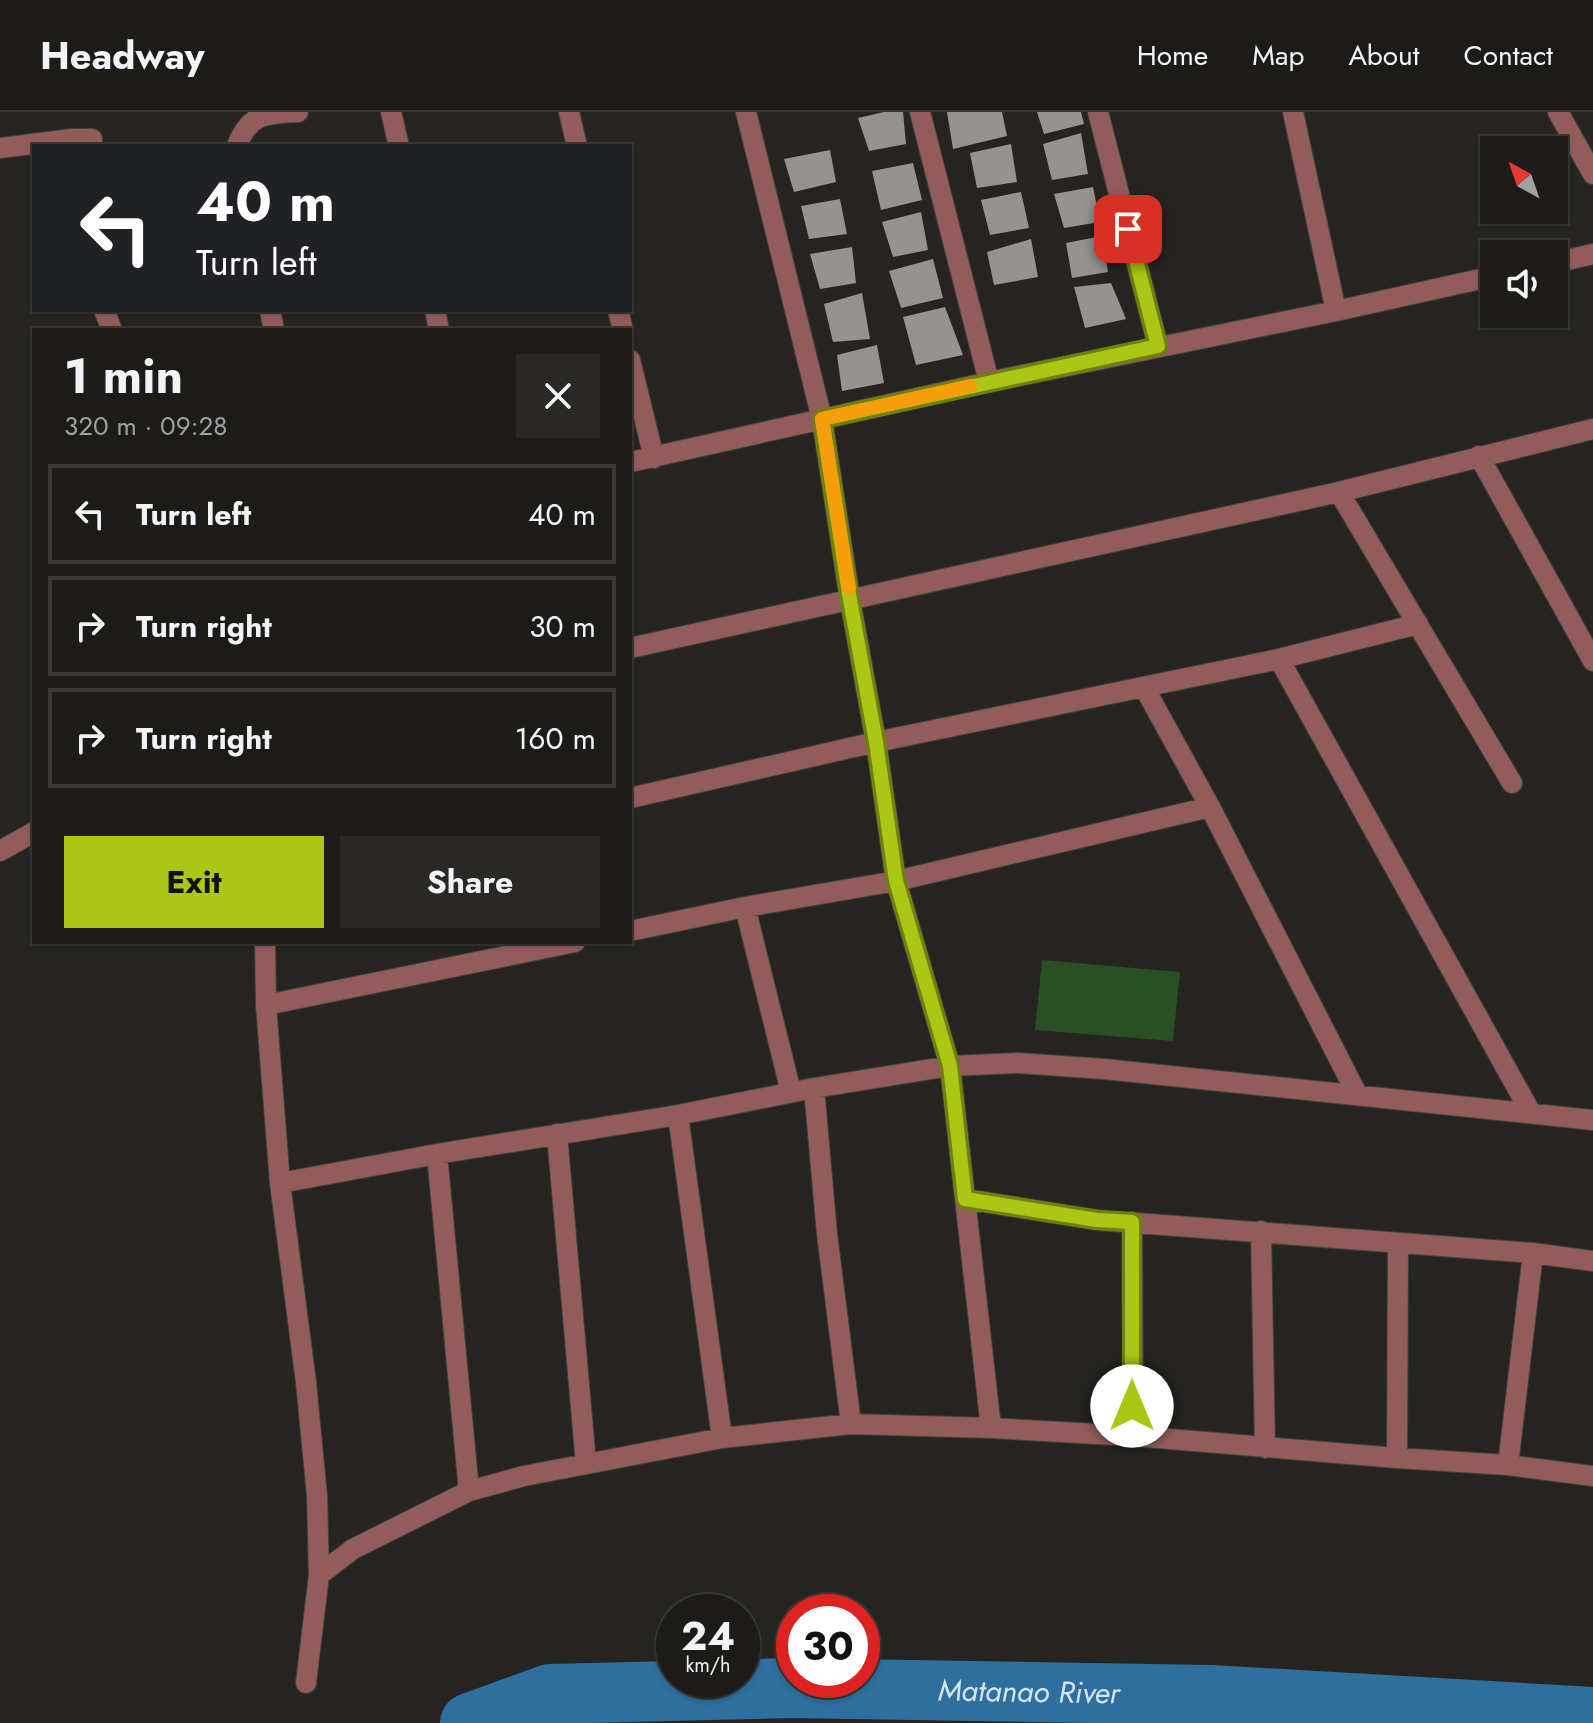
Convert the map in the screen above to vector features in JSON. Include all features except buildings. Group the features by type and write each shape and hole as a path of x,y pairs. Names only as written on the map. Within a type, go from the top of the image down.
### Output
{"street":[{"path":"238,144 245,128 257,118 298,112"},
{"path":"391,112 399,144"},
{"path":"569,112 577,144"},
{"path":"746,112 822,419 896,881 950,1066 991,1428"},
{"path":"920,112 989,382"},
{"path":"1098,112 1158,346"},
{"path":"1293,112 1336,311"},
{"path":"1558,112 1593,174"},
{"path":"0,148 72,139 92,139 92,144"},
{"path":"1568,260 1593,254"},
{"path":"632,462 989,382 1480,279"},
{"path":"632,368 654,458"},
{"path":"632,648 1339,492 1593,429"},
{"path":"1479,456 1593,661"},
{"path":"1339,492 1512,783"},
{"path":"632,798 876,742 1279,659 1418,624"},
{"path":"1279,659 1531,1113"},
{"path":"1144,687 1210,807 1357,1094"},
{"path":"632,931 896,881 1210,807"},
{"path":"0,851 32,833"},
{"path":"745,907 791,1092"},
{"path":"265,944 266,1005 280,1183 306,1382 317,1496 319,1575 306,1683"},
{"path":"266,1005 565,944"},
{"path":"280,1183 950,1066 1018,1063 1104,1069 1593,1120"},
{"path":"814,1088 827,1234 851,1424"},
{"path":"678,1115 722,1438"},
{"path":"557,1134 586,1464"},
{"path":"437,1154 469,1491"},
{"path":"965,1199 1097,1220 1533,1253 1593,1261"},
{"path":"1132,1222 1133,1436"},
{"path":"1261,1231 1265,1448"},
{"path":"1397,1458 1398,1243"},
{"path":"1508,1465 1533,1253"},
{"path":"319,1575 353,1549 469,1491 524,1476 722,1438 851,1424 1133,1436 1508,1465 1593,1476"}],"green space":[{"path":"1042,960 1180,972 1173,1041 1035,1030"}],"waterway":[{"name":"Matanao River","path":"470,1723 550,1694 790,1688 1211,1695 1593,1717"}],"slow traffic":[{"path":"849,588 822,419 970,386"}],"route":[{"path":"1128,229 1158,346 822,419 896,881 950,1066 965,1199 1097,1220 1132,1222 1132,1406"}]}
